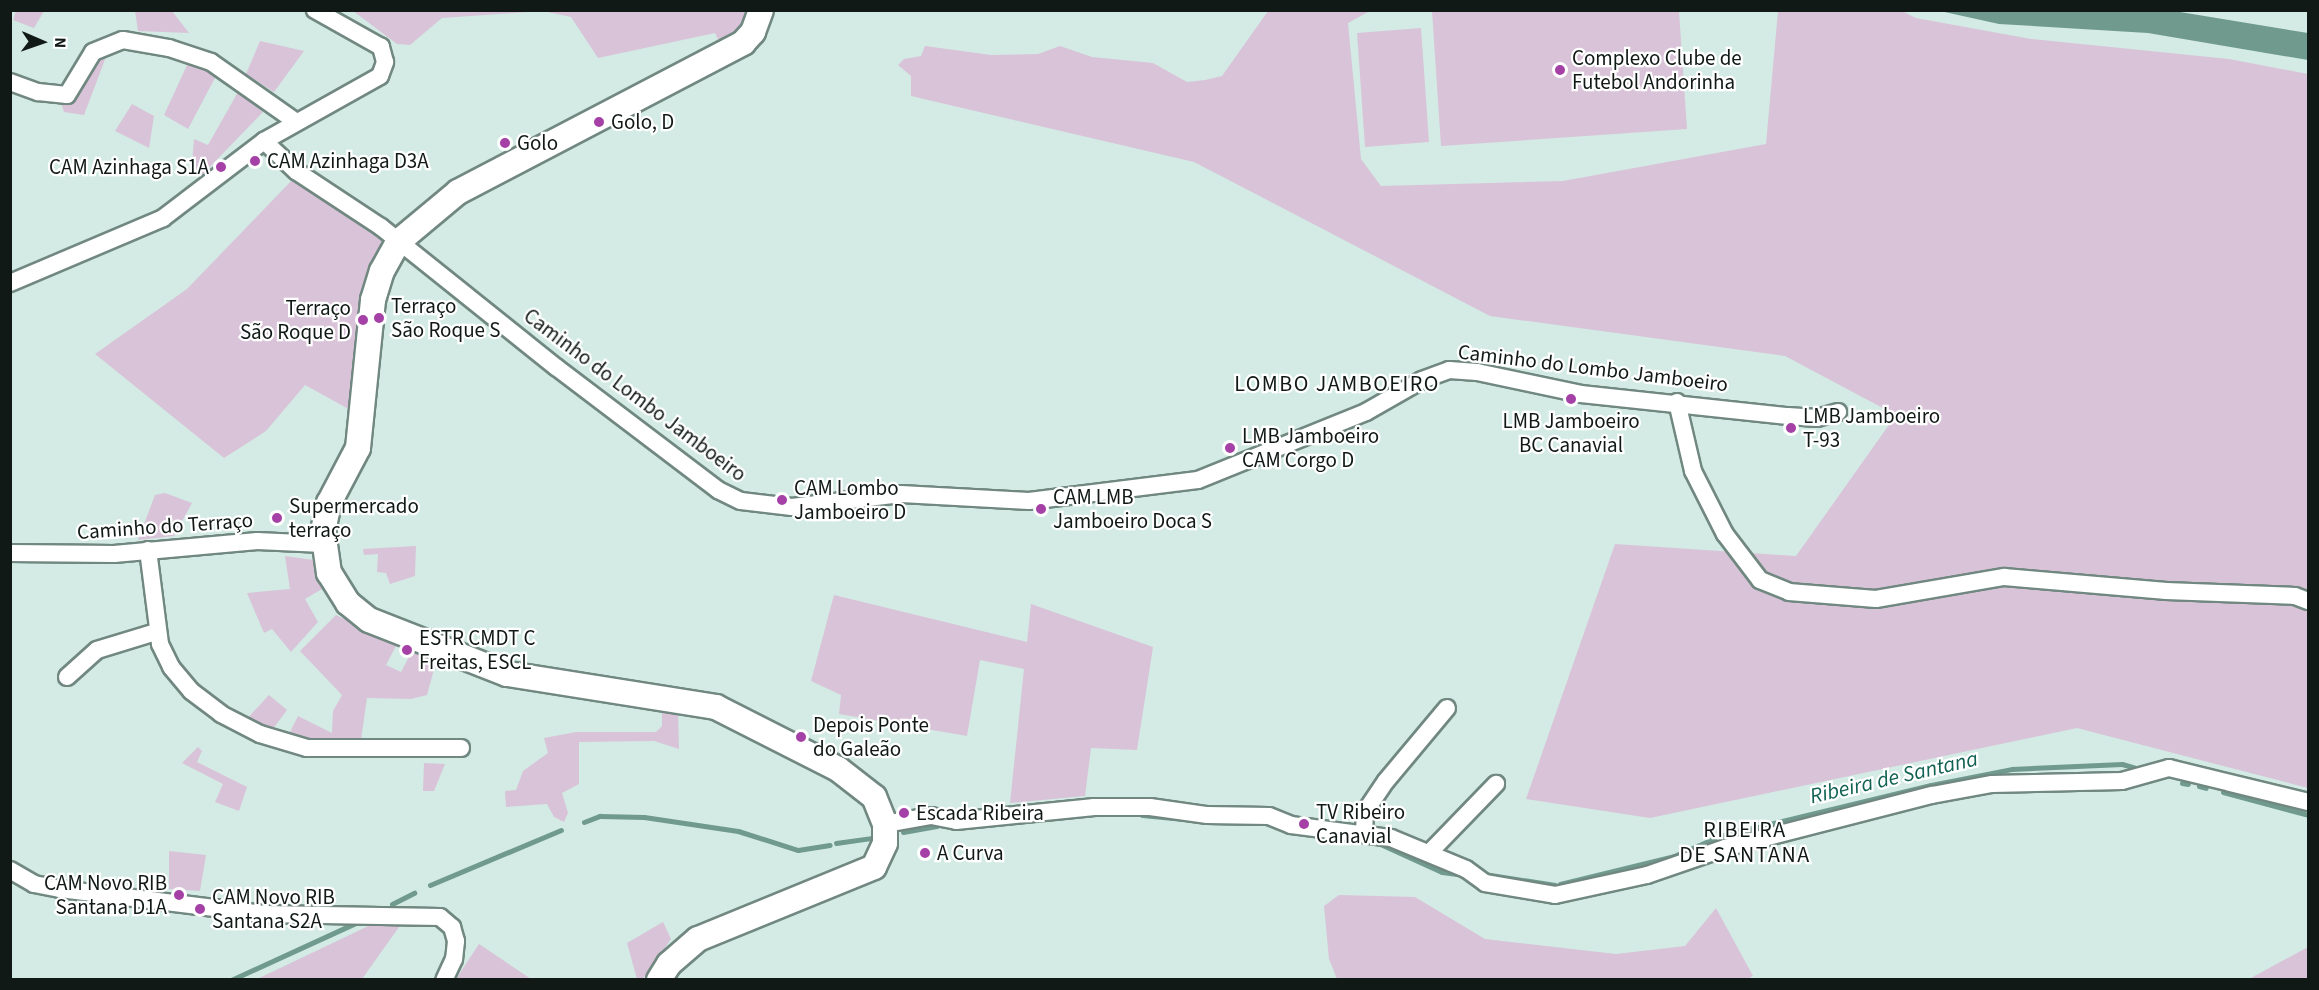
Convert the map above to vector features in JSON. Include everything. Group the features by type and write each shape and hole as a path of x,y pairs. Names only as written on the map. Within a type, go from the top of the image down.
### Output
{"main road":[{"path":"659,980 669,964 698,939 856,877 880,860 885,834 874,797 859,781 734,713 691,701 507,674 369,620 342,596 329,573 323,544 329,503 358,448 373,300 398,242 458,192 743,43 760,15"}],"street":[{"path":"10,283 163,218 264,141 380,76 385,62 381,47 315,10"},
{"path":"10,82 38,92 67,94 93,52 123,40 169,48 211,62 295,122"},
{"name":"Caminho do Lombo Jamboeiro","path":"264,141 296,171 398,242 718,490 741,501 792,507 901,494 1029,501 1198,480 1366,412 1422,380 1449,370 1477,372 1572,393 1677,402 1788,416 1817,418 1838,412"},
{"path":"1677,402 1693,471 1725,534 1760,579 1789,592 1876,599 2004,577 2166,591 2295,596 2308,601"},
{"name":"Caminho do Terraço","path":"10,553 80,555 257,541 323,544"},
{"path":"148,550 156,632 171,667 191,691 221,714 260,734 308,748 461,748"},
{"path":"67,677 97,650 156,632"},
{"path":"1364,832 1365,813 1386,781 1415,742 1448,708"},
{"path":"885,834 931,816 956,821 1094,807 1150,807 1208,815 1269,816 1291,825 1364,832 1430,852 1485,883 1555,895 1647,876 1725,848 1932,795 1992,784 2122,781 2169,768 2308,802"},
{"path":"1430,852 1497,784"},
{"path":"10,870 34,884 60,889 263,914 440,917 452,927 456,941 454,959 444,980"}],"shaded area":[{"path":"75,10 44,11 34,28 13,20 16,11"},
{"path":"135,11 172,11 189,33 138,31"},
{"path":"353,11 543,11 442,18 410,45 397,44"},
{"path":"543,11 753,11 747,28 721,45 715,33 598,58 571,17"},
{"path":"1268,11 1370,11 1348,23 1361,159 1381,186 1563,181 1766,144 1778,11 1902,11 1916,18 2031,39 2229,59 2308,74 2308,788 2077,728 1650,818 1526,799 1615,544 1796,556 1896,415 1785,356 1490,316 1194,162 911,96 911,76 898,65 904,59 921,56 925,46 991,55 1038,54 1060,46 1092,57 1153,63 1187,82 1205,80 1222,76"},
{"name":"Complexo Clube de Futebol Andorinha","path":"1432,11 1679,11 1687,129 1441,146"},
{"path":"1940,11 2174,11 2308,33 2308,60 2148,33 1999,24"},
{"path":"1421,28 1429,142 1365,147 1357,33"},
{"path":"260,41 304,51 274,92 246,74"},
{"path":"109,49 84,115 64,112 59,97 95,58"},
{"path":"188,63 216,76 188,129 164,115"},
{"path":"238,92 263,112 201,176 192,164 194,139 208,145"},
{"path":"132,104 154,116 149,148 115,131"},
{"path":"294,178 382,239 361,300 354,412 305,385 266,431 224,458 95,354 187,289"},
{"path":"165,493 192,503 174,536 138,540 155,495"},
{"path":"416,546 415,576 390,584 386,573 377,572 378,554 364,555 363,549"},
{"path":"285,556 321,561 322,589 305,599 318,622 291,652 272,629 264,633 247,593 290,589"},
{"path":"834,595 1027,642 1031,604 1153,647 1137,750 1091,748 1085,796 1010,803 1024,669 980,660 967,736 839,714 841,695 811,681"},
{"path":"336,615 397,644 386,665 401,672 412,651 436,662 427,695 411,699 367,698 361,740 312,742 287,738 298,716 332,733 333,711 342,695 300,651"},
{"path":"269,695 287,710 269,734 243,723"},
{"path":"678,712 679,749 654,741 579,742 579,784 562,793 568,813 564,822 554,817 547,804 506,807 505,791 516,790 523,771 548,753 544,738 576,732 656,732 662,726 662,713"},
{"path":"198,747 202,751 197,762 247,787 239,811 215,802 223,784 182,763"},
{"path":"424,763 445,764 434,791 423,791"},
{"path":"169,851 206,855 200,891 169,889"},
{"path":"1339,895 1415,897 1485,939 1616,954 1685,946 1716,908 1753,976 1746,980 1337,979 1329,959 1324,906"},
{"path":"381,920 404,920 362,979 255,980"},
{"path":"663,922 671,939 643,979 637,979 627,943"},
{"path":"479,944 531,979 456,979"},
{"path":"2308,947 2308,979 2249,979"}],"waterway":[{"name":"Ribeira de Santana","path":"1560,884 1674,856 1720,836 1931,785 2012,769 2122,764 2136,768"},
{"name":"Ribeira de Santana","path":"2182,783 2188,784"},
{"name":"Ribeira de Santana","path":"2199,786 2206,788"},
{"name":"Ribeira de Santana","path":"2223,792 2308,815"},
{"name":"Ribeira de Santana","path":"1142,815 1184,819"},
{"name":"Ribeira de Santana","path":"584,822 600,816 644,817 738,831 798,850 830,845"},
{"name":"Ribeira de Santana","path":"903,832 936,826"},
{"name":"Ribeira de Santana","path":"430,885 561,830"},
{"name":"Ribeira de Santana","path":"836,843 871,838"},
{"name":"Ribeira de Santana","path":"1378,843 1442,872 1457,874"},
{"name":"Ribeira de Santana","path":"1484,874 1555,885"},
{"name":"Ribeira de Santana","path":"392,904 414,893"},
{"name":"Ribeira de Santana","path":"231,980 360,921"}],"place":[{"name":"Complexo Clube de Futebol Andorinha","path":"1560,70"},
{"name":"Golo, D","path":"599,122"},
{"name":"Golo","path":"505,143"},
{"name":"CAM Azinhaga D3A","path":"255,161"},
{"name":"CAM Azinhaga S1A","path":"221,167"},
{"name":"Terraço São Roque S","path":"379,318"},
{"name":"Terraço São Roque D","path":"363,320"},
{"name":"LMB Jamboeiro BC Canavial","path":"1571,399"},
{"name":"LMB Jamboeiro T-93","path":"1791,428"},
{"name":"LMB Jamboeiro CAM Corgo D","path":"1230,448"},
{"name":"CAM Lombo Jamboeiro D","path":"782,500"},
{"name":"CAM LMB Jamboeiro Doca S","path":"1041,509"},
{"name":"Supermercado terraço","path":"277,518"},
{"name":"ESTR CMDT C Freitas, ESCL","path":"407,650"},
{"name":"Depois Ponte do Galeão","path":"801,737"},
{"name":"Escada Ribeira","path":"904,813"},
{"name":"TV Ribeiro Canavial","path":"1304,824"},
{"name":"A Curva","path":"925,853"},
{"name":"CAM Novo RIB Santana D1A","path":"179,895"},
{"name":"CAM Novo RIB Santana S2A","path":"200,909"}],"district":[{"name":"LOMBO JAMBOEIRO","path":"1337,385"},
{"name":"RIBEIRA DE SANTANA","path":"1745,842"}]}
